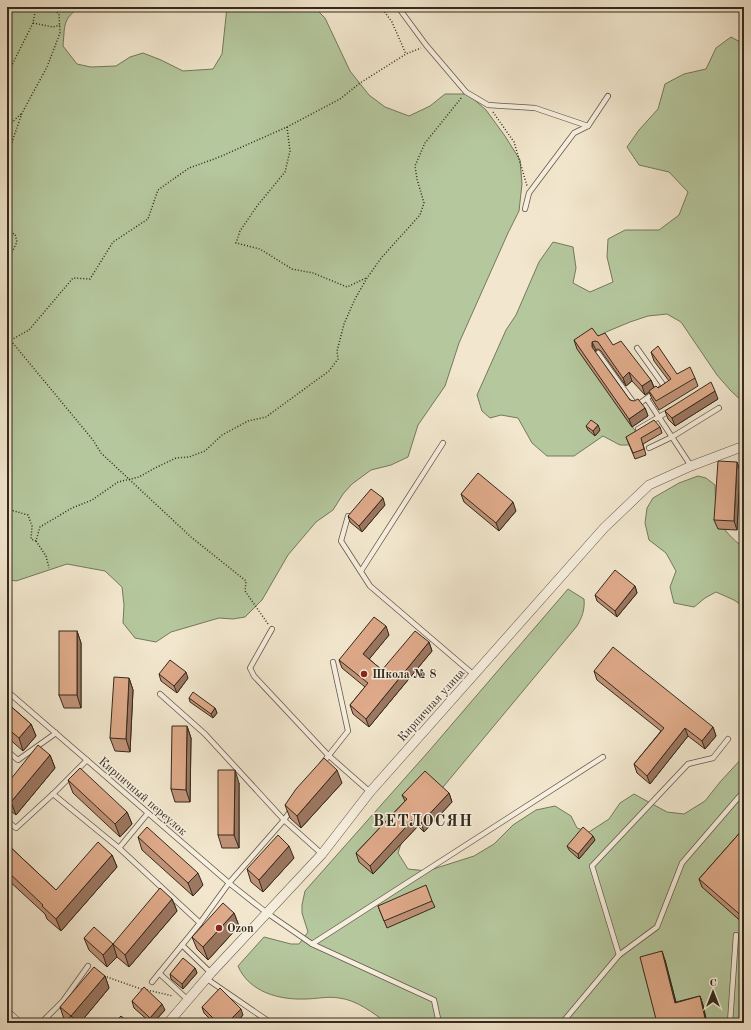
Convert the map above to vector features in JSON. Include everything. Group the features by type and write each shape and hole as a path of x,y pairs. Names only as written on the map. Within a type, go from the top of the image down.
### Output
{"street":[{"name":"Кирпичная улица","path":"168,1023 209,976 322,854 370,792 604,528 649,485 691,466 744,446"},
{"path":"7,1013 18,1023"}],"lane":[{"path":"398,7 426,45 466,92 488,105 535,108 588,126"},
{"path":"525,209 529,193 574,133 588,126 608,96"},
{"path":"598,353 636,406 664,386 637,348"},
{"path":"647,399 691,466"},
{"path":"649,448 672,438 719,408"},
{"path":"638,429 672,409"},
{"path":"361,571 443,443"},
{"path":"348,516 341,541 370,586 474,675"},
{"path":"272,629 250,668 254,676 328,755 370,792"},
{"path":"319,768 348,731 333,662"},
{"name":"Кирпичный переулок","path":"7,691 229,884 267,913 312,944 434,1000 439,1023"},
{"path":"160,694 205,734 284,820 322,854"},
{"path":"7,751 18,760 56,733"},
{"path":"619,955 592,866 688,764 713,758 728,739"},
{"path":"312,944 603,757"},
{"path":"7,821 16,828 87,760"},
{"path":"562,1023 619,955 657,926 682,863 744,791"},
{"path":"53,794 119,848 200,923"},
{"path":"152,982 200,923 229,884 284,820 293,807"},
{"path":"119,848 148,813"},
{"path":"730,1023 736,935"},
{"path":"182,945 209,976 271,1023"},
{"path":"41,1023 63,1001 88,966"},
{"path":"159,973 188,1000"}],"path":[{"path":"7,78 33,23 36,7"},
{"path":"7,157 22,113 47,67 60,33 59,14 50,7"},
{"path":"381,7 392,22 406,54"},
{"path":"33,23 53,26 60,25"},
{"path":"11,340 29,330 73,278 90,279 113,242 148,219 158,190 189,168 217,158 288,127 340,99 360,83 406,54 426,45"},
{"path":"36,541 40,527 72,508 92,500 118,482 140,478 155,468 176,458 189,457 205,450 222,435 248,421 266,417 329,371 338,359 337,351 344,324 354,299 382,257 420,215 424,203 415,166 425,142 466,92"},
{"path":"488,105 514,142 515,151 524,171 529,193"},
{"path":"7,127 22,113"},
{"path":"288,127 290,150 285,172 257,206 240,231 236,243 260,249 292,269 313,273 348,287 367,278"},
{"path":"7,232 15,234 17,242 12,252"},
{"path":"7,336 93,440 101,453 192,537 246,581 245,591 272,629"},
{"path":"7,509 28,515 32,526 31,539 36,541 46,556 49,568"},
{"path":"100,974 135,988 174,996"}],"green space":[{"path":"7,7 81,7 67,19 63,46 77,64 91,67 116,66 130,57 143,53 183,71 213,69 222,54 227,7 314,7 325,18 350,71 369,95 385,107 409,116 430,106 445,94 468,94 486,110 520,160 522,184 519,211 459,343 445,386 418,425 408,457 391,465 371,470 352,484 343,494 333,510 316,522 288,555 262,600 245,617 233,619 219,618 171,632 156,642 135,638 123,623 124,605 122,587 105,571 67,564 16,581 7,579"},
{"path":"731,37 744,44 744,403 717,375 681,322 667,314 648,316 606,332 590,342 589,356 624,416 637,433 630,445 620,445 603,436 574,456 547,456 532,443 518,418 501,415 490,418 482,411 477,395 506,330 516,315 539,262 553,242 573,247 576,268 573,283 590,292 613,282 607,257 608,239 625,230 659,230 679,215 688,192 669,172 639,165 627,147 639,130 658,109 665,84 684,74 706,69 716,48"},
{"path":"698,476 706,478 715,485 716,506 720,521 735,541 744,548 744,607 734,600 716,592 705,598 694,607 674,603 670,587 676,571 666,553 649,540 645,523 647,508 653,498 679,483"},
{"path":"568,589 584,599 583,613 577,626 404,834 398,853 408,869 427,871 474,856 494,844 513,825 536,810 555,806 571,816 577,828 589,832 609,819 620,803 634,794 667,812 684,814 705,801 744,756 744,1023 387,1023 364,1008 346,999 331,997 305,999 285,998 266,993 249,982 238,966 264,937 291,944 299,944 308,932 302,913 305,891 429,751"}],"building":[{"path":"592,328 598,336 605,333 613,345 621,341 651,380 642,386 629,372 623,378 598,342 592,342 592,347 630,400 634,401 638,399 645,408 629,419 574,340"},
{"path":"658,346 677,374 690,367 695,378 656,401 649,391 656,386 658,388 671,379 651,352"},
{"path":"711,382 715,391 672,418 665,411"},
{"path":"591,420 598,425 593,431 586,426"},
{"path":"654,420 660,427 641,438 644,449 633,453 626,437"},
{"path":"718,461 737,462 734,521 714,520"},
{"path":"478,473 513,502 496,523 461,494"},
{"path":"371,489 383,498 359,526 348,516"},
{"path":"615,570 635,586 615,611 595,595"},
{"name":"Школа № 8","path":"374,617 386,626 363,654 382,670 415,631 429,642 366,719 350,705 368,683 339,660"},
{"path":"59,631 77,631 77,695 59,695"},
{"path":"613,647 713,727 702,741 685,728 647,776 634,764 664,728 594,671"},
{"path":"170,660 186,672 174,686 159,674"},
{"path":"114,677 129,678 126,739 110,738"},
{"path":"193,692 215,708 211,714 189,698"},
{"path":"7,703 31,724 19,738 7,728"},
{"path":"172,726 187,726 186,790 171,789"},
{"path":"38,745 50,755 11,802 7,799 7,784"},
{"path":"324,758 337,770 297,816 285,805 296,789"},
{"path":"80,768 127,812 115,824 68,780"},
{"path":"218,770 235,770 234,835 218,835"},
{"path":"425,771 449,793 421,823 415,817 370,866 356,853 407,799 402,795"},
{"path":"147,827 198,873 188,883 138,837"},
{"path":"583,827 593,836 578,854 567,846"},
{"path":"744,828 744,918 699,879"},
{"path":"278,835 289,846 259,880 247,869"},
{"path":"98,842 112,855 56,919 7,871 7,844 56,890"},
{"path":"426,885 432,901 384,921 378,906"},
{"path":"160,888 172,899 125,955 113,944"},
{"path":"223,903 234,913 203,947 192,937"},
{"path":"94,927 113,944 103,955 84,938"},
{"path":"662,951 675,1003 700,996 705,1018 684,1023 657,1023 640,957"},
{"path":"183,958 195,968 182,984 170,974"},
{"path":"94,967 105,976 71,1016 60,1007"},
{"path":"144,987 162,1004 150,1018 132,1001"},
{"path":"220,988 241,1009 227,1023 218,1023 202,1007"},
{"path":"71,1016 79,1023 65,1023"},
{"path":"121,1016 129,1023 114,1023"}],"place":[{"name":"Школа № 8","path":"364,674"},
{"name":"Ozon","path":"219,928"}],"district":[{"name":"ВЕТЛОСЯН","path":"423,820"}]}
